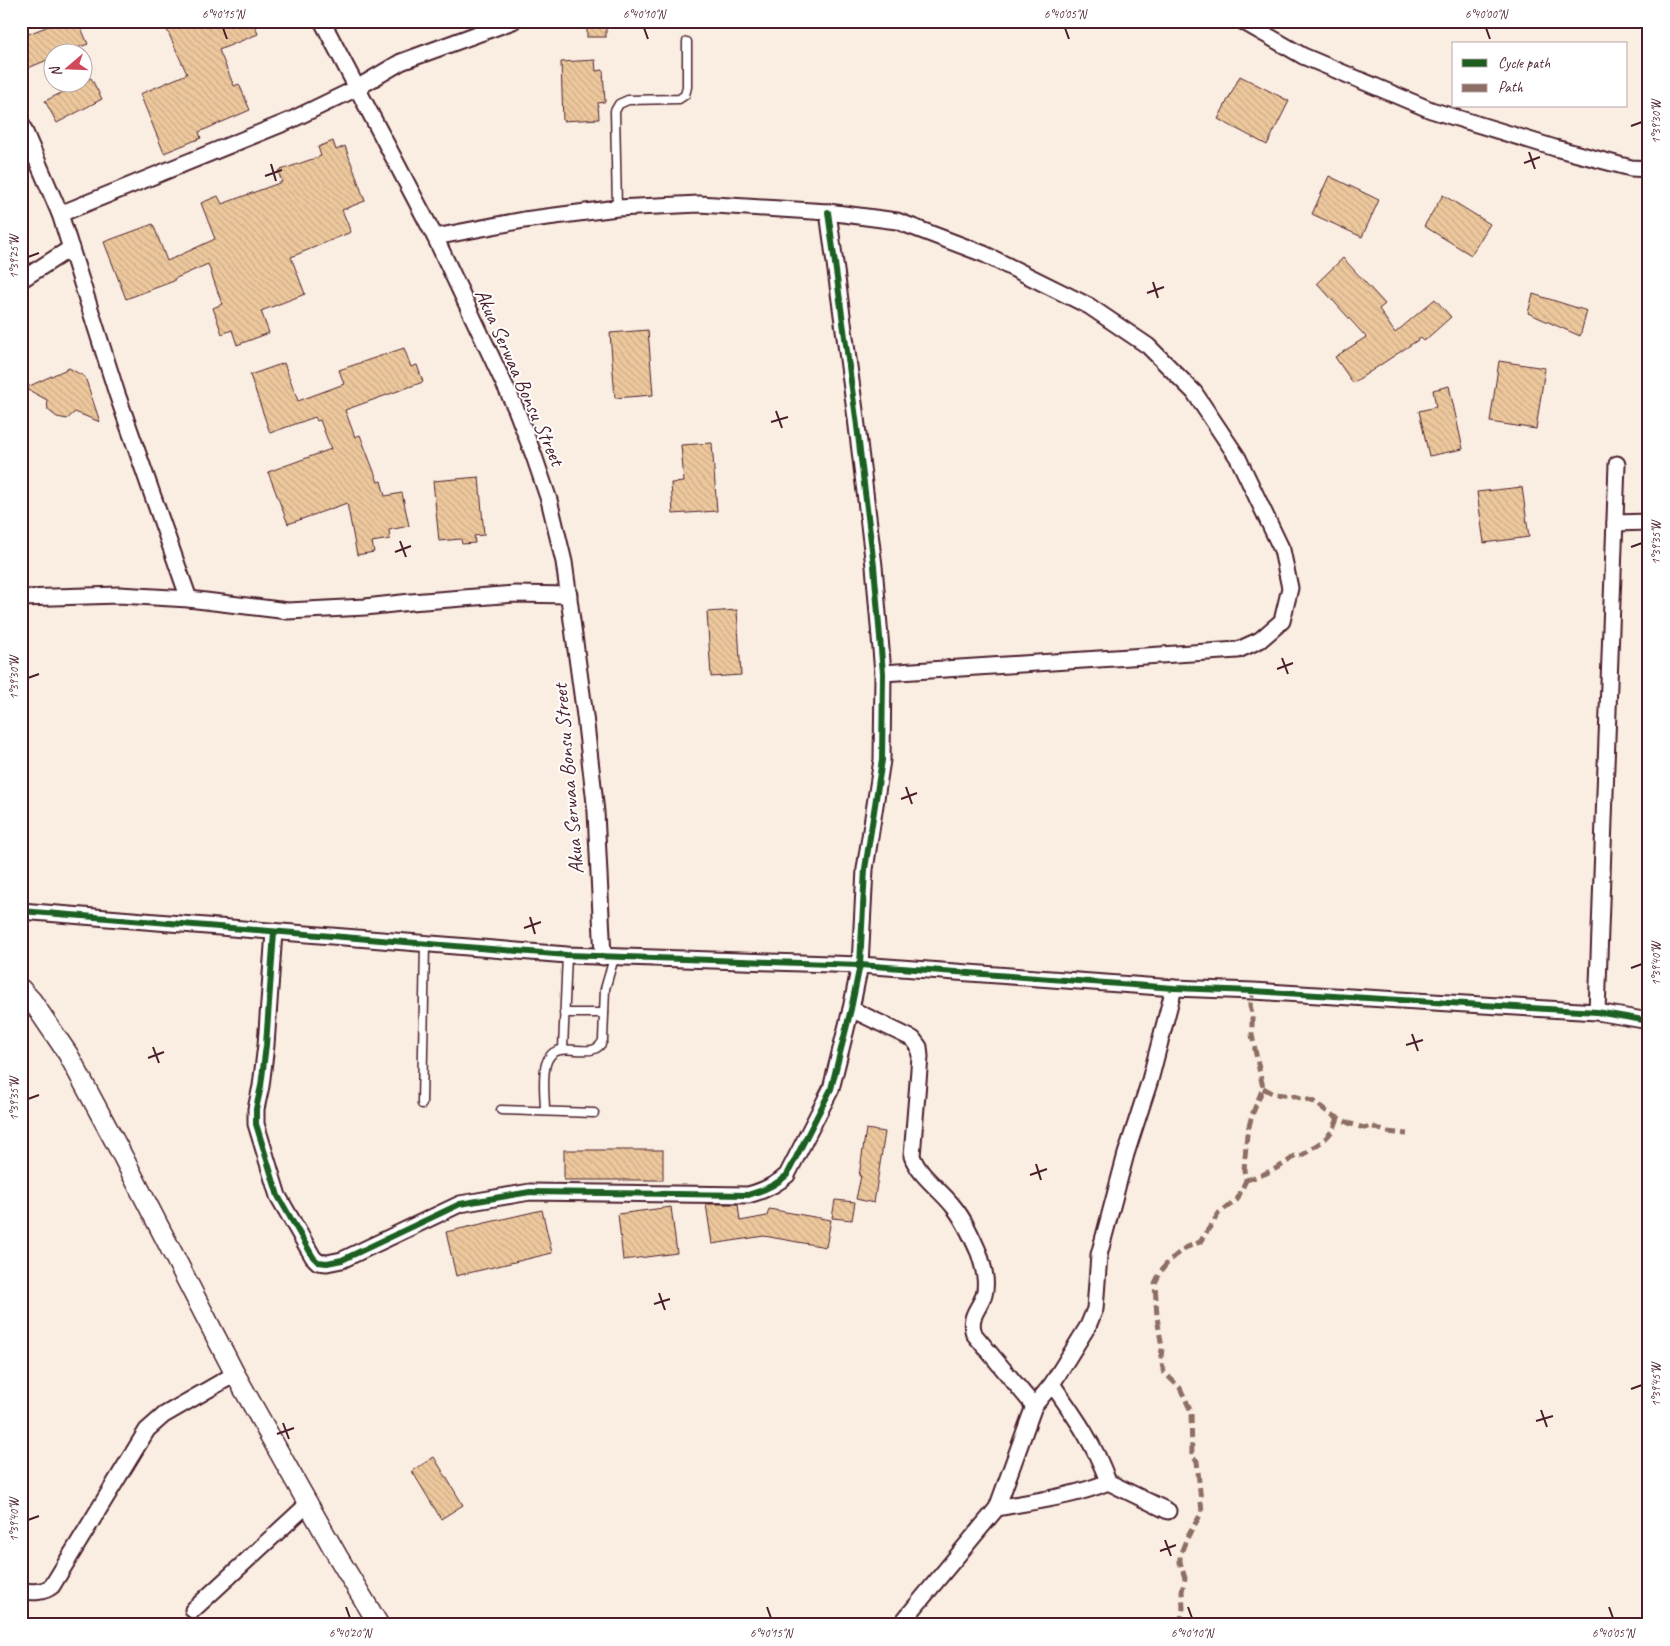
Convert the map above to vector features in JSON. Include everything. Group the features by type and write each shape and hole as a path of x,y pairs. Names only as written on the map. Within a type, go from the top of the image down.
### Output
{"street":[{"name":"Akua Serwaa Bonsu Street","path":"322,21 435,237 516,409 549,500 564,562 585,716 609,958"},
{"path":"60,214 289,121 357,88 402,62 513,21"},
{"path":"1242,21 1303,56 1431,110 1555,148 1632,168 1649,169"},
{"path":"21,123 60,214 117,394 188,599"},
{"path":"435,237 524,220 617,208 699,204 828,212 897,221 984,254 1089,306 1148,346 1194,392 1238,458 1282,550 1290,588 1282,621 1260,640 1238,650 883,673"},
{"path":"274,932 266,1045 256,1109 256,1124 278,1196 313,1257 318,1262 327,1263 342,1260 460,1204 476,1200 530,1192 748,1195 763,1191 777,1184 787,1175 831,1089 851,1009 860,965 865,869 882,760 883,673 874,566 828,212"},
{"path":"21,280 71,248"},
{"path":"1597,1012 1617,464"},
{"path":"1614,523 1649,522"},
{"path":"21,598 119,596 188,599 288,611 365,607 515,594 569,595"},
{"path":"21,911 609,958 860,965 1174,988 1253,990 1597,1012 1649,1021"},
{"path":"900,1625 996,1508 1034,1406 1052,1384 1088,1326 1095,1309 1099,1255 1126,1154 1150,1080 1174,988"},
{"path":"21,989 45,1020 82,1078 235,1374 374,1622"},
{"path":"851,1009 914,1040 919,1047 920,1057 912,1156 915,1165 954,1207 979,1254 986,1284 984,1294 971,1320 974,1334 1034,1406"},
{"path":"21,1591 39,1592 52,1586 147,1430 164,1415 235,1374"},
{"path":"1052,1384 1076,1417 1102,1464 1108,1482 1168,1511"},
{"path":"996,1508 1090,1490 1108,1482"},
{"path":"193,1610 308,1504"}],"lane":[{"path":"617,208 615,111 619,104 628,100 679,99 685,95 687,87 688,42"},
{"path":"422,1104 425,944"},
{"path":"563,1049 568,955"},
{"path":"545,1111 547,1063 554,1053 563,1049 591,1051 598,1049 604,1040 605,990 609,958"},
{"path":"564,1013 604,1013"},
{"path":"501,1110 594,1113"}],"building":[{"path":"61,21 78,21 87,42 42,42 42,62 21,71 21,37"},
{"path":"163,21 253,21 258,34 219,50 234,86 239,84 250,110 199,132 201,138 164,153 140,94 187,74"},
{"path":"587,21 606,21 606,37 587,37"},
{"path":"595,60 596,71 603,70 605,102 598,103 599,119 563,121 561,62"},
{"path":"1240,76 1289,101 1267,145 1218,119"},
{"path":"92,80 102,99 57,123 45,101 63,92 92,92"},
{"path":"333,141 336,150 345,146 365,201 342,210 351,232 291,257 305,294 261,311 269,333 237,345 232,330 222,334 213,308 222,304 208,264 174,279 174,281 126,299 104,242 153,224 167,261 215,239 201,203 218,196 222,204 282,182 278,171 321,156 318,147"},
{"path":"1329,176 1379,200 1362,237 1312,214"},
{"path":"1443,195 1490,224 1471,255 1424,226"},
{"path":"1343,258 1385,304 1379,309 1395,333 1435,299 1451,317 1424,341 1421,338 1353,383 1335,357 1366,337 1317,283"},
{"path":"1533,294 1587,311 1580,336 1528,313"},
{"path":"648,330 653,395 615,398 610,333"},
{"path":"404,348 411,367 417,365 423,382 345,410 355,437 360,435 378,482 381,481 385,496 402,493 409,526 389,530 390,539 372,542 374,552 357,555 347,503 288,524 268,472 331,449 320,420 317,421 315,417 270,433 250,375 284,363 298,401 344,384 339,370"},
{"path":"1499,361 1545,368 1536,429 1490,422"},
{"path":"69,368 85,377 100,422 75,412 67,419 57,417 48,410 47,400 25,388"},
{"path":"1449,386 1463,449 1429,456 1419,411 1436,407 1433,390"},
{"path":"712,443 717,511 673,514 671,483 684,482 681,445"},
{"path":"479,477 484,535 474,536 475,543 462,544 461,539 439,541 433,481"},
{"path":"1522,487 1529,537 1484,543 1477,492"},
{"path":"737,610 741,675 711,677 707,612"},
{"path":"866,1129 885,1132 874,1203 856,1199 861,1176 859,1176"},
{"path":"564,1150 663,1150 663,1180 564,1180"},
{"path":"835,1200 855,1202 852,1220 832,1218"},
{"path":"706,1204 738,1204 740,1221 767,1216 769,1209 831,1220 826,1247 764,1236 712,1244"},
{"path":"671,1207 677,1253 623,1260 618,1214"},
{"path":"542,1210 552,1253 456,1276 446,1232"},
{"path":"434,1457 463,1505 441,1519 412,1471"}],"marked path":[{"path":"1180,1625 1183,1608 1182,1591 1185,1578 1180,1555 1187,1538 1202,1512 1197,1461 1192,1456 1191,1411 1180,1388 1164,1372 1161,1359 1162,1348 1157,1317 1155,1283 1168,1262 1185,1248 1200,1242 1219,1213 1237,1200 1246,1180 1244,1170 1247,1134 1252,1115 1263,1088 1252,1035 1250,1005 1253,991"},
{"path":"1263,1088 1274,1094 1294,1096 1315,1102 1330,1114 1351,1124 1364,1128 1371,1126 1387,1132 1407,1134"},
{"path":"1246,1180 1272,1171 1295,1156 1304,1154 1328,1136 1338,1117"}],"cycle path":[{"path":"274,932 266,1045 256,1109 256,1124 278,1196 313,1257 318,1262 327,1263 342,1260 460,1204 530,1192 748,1195 769,1188 787,1175 831,1089 851,1009 860,965 865,869 882,760 883,673 874,566 828,212"},
{"path":"21,911 567,955 860,965 1174,988 1597,1012 1649,1021"}]}
